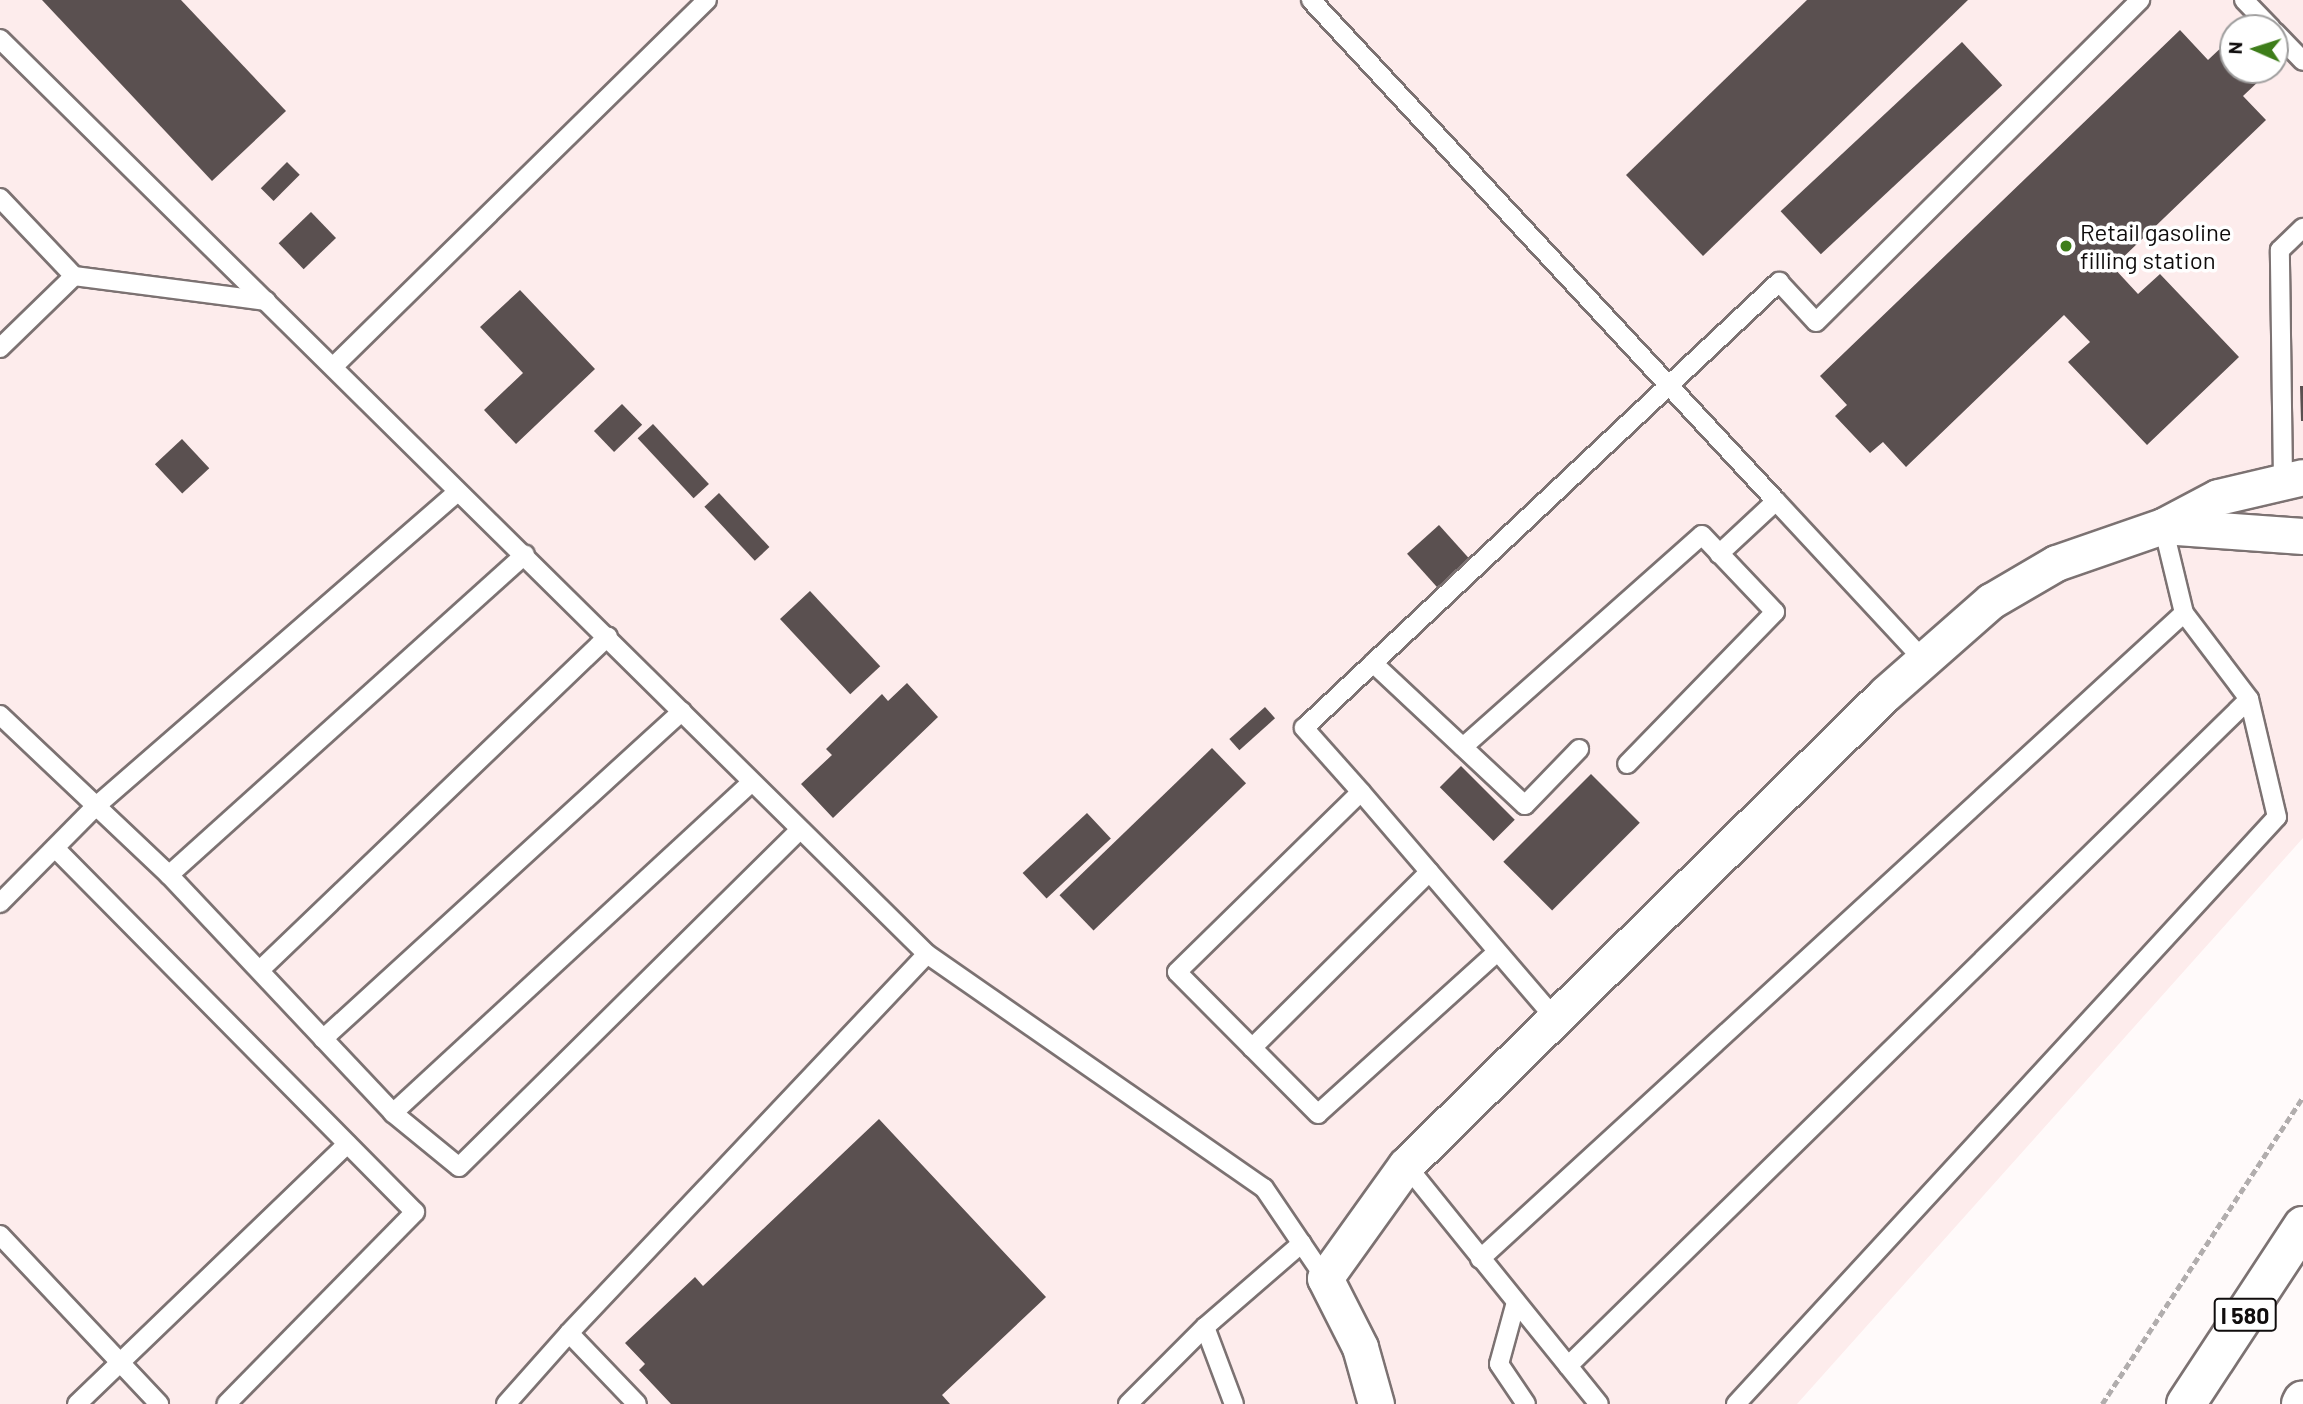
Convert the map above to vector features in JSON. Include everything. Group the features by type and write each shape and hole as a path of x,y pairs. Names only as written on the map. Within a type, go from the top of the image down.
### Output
{"highway":[{"name":"I 580","path":"2186,1404 2303,1226"}],"street":[{"path":"1376,1404 1360,1347 1325,1278 1406,1165 1922,658 2035,573 2164,526 2218,497 2295,477"},
{"path":"2164,526 2303,536"}],"lane":[{"path":"335,365 708,0"},
{"path":"1311,0 1922,658"},
{"path":"1555,1017 1304,728 1779,282 1816,322 2140,0"},
{"path":"2233,0 2254,4"},
{"path":"0,39 266,301 335,365 457,492 525,554 750,783 927,954 1264,1188 1325,1278"},
{"path":"2289,46 2303,61"},
{"path":"0,198 74,276 266,301"},
{"path":"2295,477 2280,250 2303,229"},
{"path":"0,348 74,276"},
{"path":"0,903 95,807 457,492"},
{"path":"1720,554 1776,500"},
{"path":"1736,1404 2277,817 2249,699 2184,613 2164,526"},
{"path":"1463,747 1702,535 1775,612 1627,764"},
{"path":"169,876 525,554"},
{"path":"1480,1259 2184,613"},
{"path":"260,970 608,636"},
{"path":"1373,663 1525,805 1579,749"},
{"path":"1568,1366 2249,699"},
{"path":"323,1039 682,711"},
{"path":"0,715 169,876 393,1113 459,1167 799,830"},
{"path":"393,1113 750,783"},
{"path":"1361,792 1177,972 1318,1114 1497,952"},
{"path":"55,848 415,1212 226,1404"},
{"path":"1252,1048 1429,872"},
{"path":"506,1404 569,1333 927,954"},
{"path":"77,1404 347,1144"},
{"path":"1406,1165 1599,1404"},
{"path":"0,1235 123,1362 159,1404"},
{"path":"1128,1404 1205,1327 1302,1243"},
{"path":"1516,1302 1499,1364 1525,1404"},
{"path":"1205,1327 1234,1404"},
{"path":"569,1333 637,1404"}],"path":[{"path":"2102,1404 2303,1097"}],"shaded area":[{"path":"0,0 2303,0 2303,838 1797,1404 0,1404"}],"building":[{"path":"42,0 181,0 286,111 212,181"},
{"path":"1807,0 1968,0 1703,256 1626,175"},
{"path":"2180,30 2208,60 2219,50 2219,84 2256,84 2243,96 2266,120 2113,267 2138,294 2160,274 2239,357 2147,445 2068,362 2090,342 2064,315 1906,467 1883,442 1870,453 1835,416 1847,405 1820,376"},
{"path":"1962,42 2002,85 1821,254 1781,211"},
{"path":"287,162 300,175 274,201 261,188"},
{"path":"311,212 336,238 304,269 279,243"},
{"path":"520,290 595,369 516,444 484,410 523,373 480,327"},
{"path":"2300,386 2303,386 2303,421 2301,421"},
{"path":"622,404 642,425 614,452 594,431"},
{"path":"653,424 709,484 694,498 638,438"},
{"path":"182,439 209,468 182,493 155,464"},
{"path":"719,493 769,547 755,561 704,507"},
{"path":"1439,525 1469,558 1437,587 1407,554"},
{"path":"810,591 880,666 850,694 780,619"},
{"path":"907,683 938,717 833,818 801,784 832,755 826,749 882,694 888,701"},
{"path":"1265,707 1275,718 1239,750 1229,739"},
{"path":"1212,748 1246,783 1094,931 1059,895"},
{"path":"1461,766 1515,820 1494,841 1440,787"},
{"path":"1591,774 1640,823 1552,910 1503,862"},
{"path":"1087,813 1111,839 1047,899 1023,873"},
{"path":"879,1119 1046,1297 942,1395 950,1404 671,1404 639,1370 645,1364 625,1343 695,1277 703,1286"}],"place":[{"name":"Retail gasoline filling station","path":"2066,246"}]}
